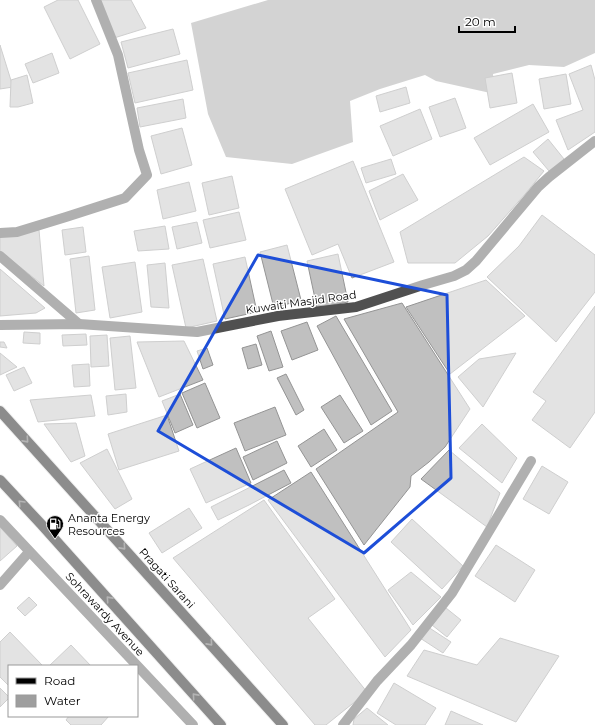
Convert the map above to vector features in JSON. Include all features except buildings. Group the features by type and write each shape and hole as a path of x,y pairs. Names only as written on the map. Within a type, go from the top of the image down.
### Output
{"main road":[{"name":"Pragati Sarani","path":"0,411 283,725"},
{"path":"0,480 42,524 221,725"}],"street":[{"path":"0,233 18,232 125,198 148,175 139,150 118,55 96,0"},
{"name":"Kuwaiti Masjid Road","path":"0,325 79,324 197,332 278,316 356,308 454,276 466,270 476,261 538,187 595,141"},
{"path":"0,256 79,324"},
{"path":"343,725 377,681 452,593 531,461"},
{"name":"Sohrawardy Avenue","path":"0,520 136,665"},
{"path":"0,585 29,552"},
{"name":"Sohrawardy Avenue","path":"138,667 193,725"}],"highlighted area":[{"path":"258,255 447,295 451,478 364,553 158,431"}],"water":[{"path":"268,0 595,0 595,53 564,67 529,65 493,74 495,94 436,81 425,75 380,89 350,101 353,142 292,164 226,157 208,114 191,23"}],"place":[{"name":"Ananta Energy Resources","path":"55,539"}]}
